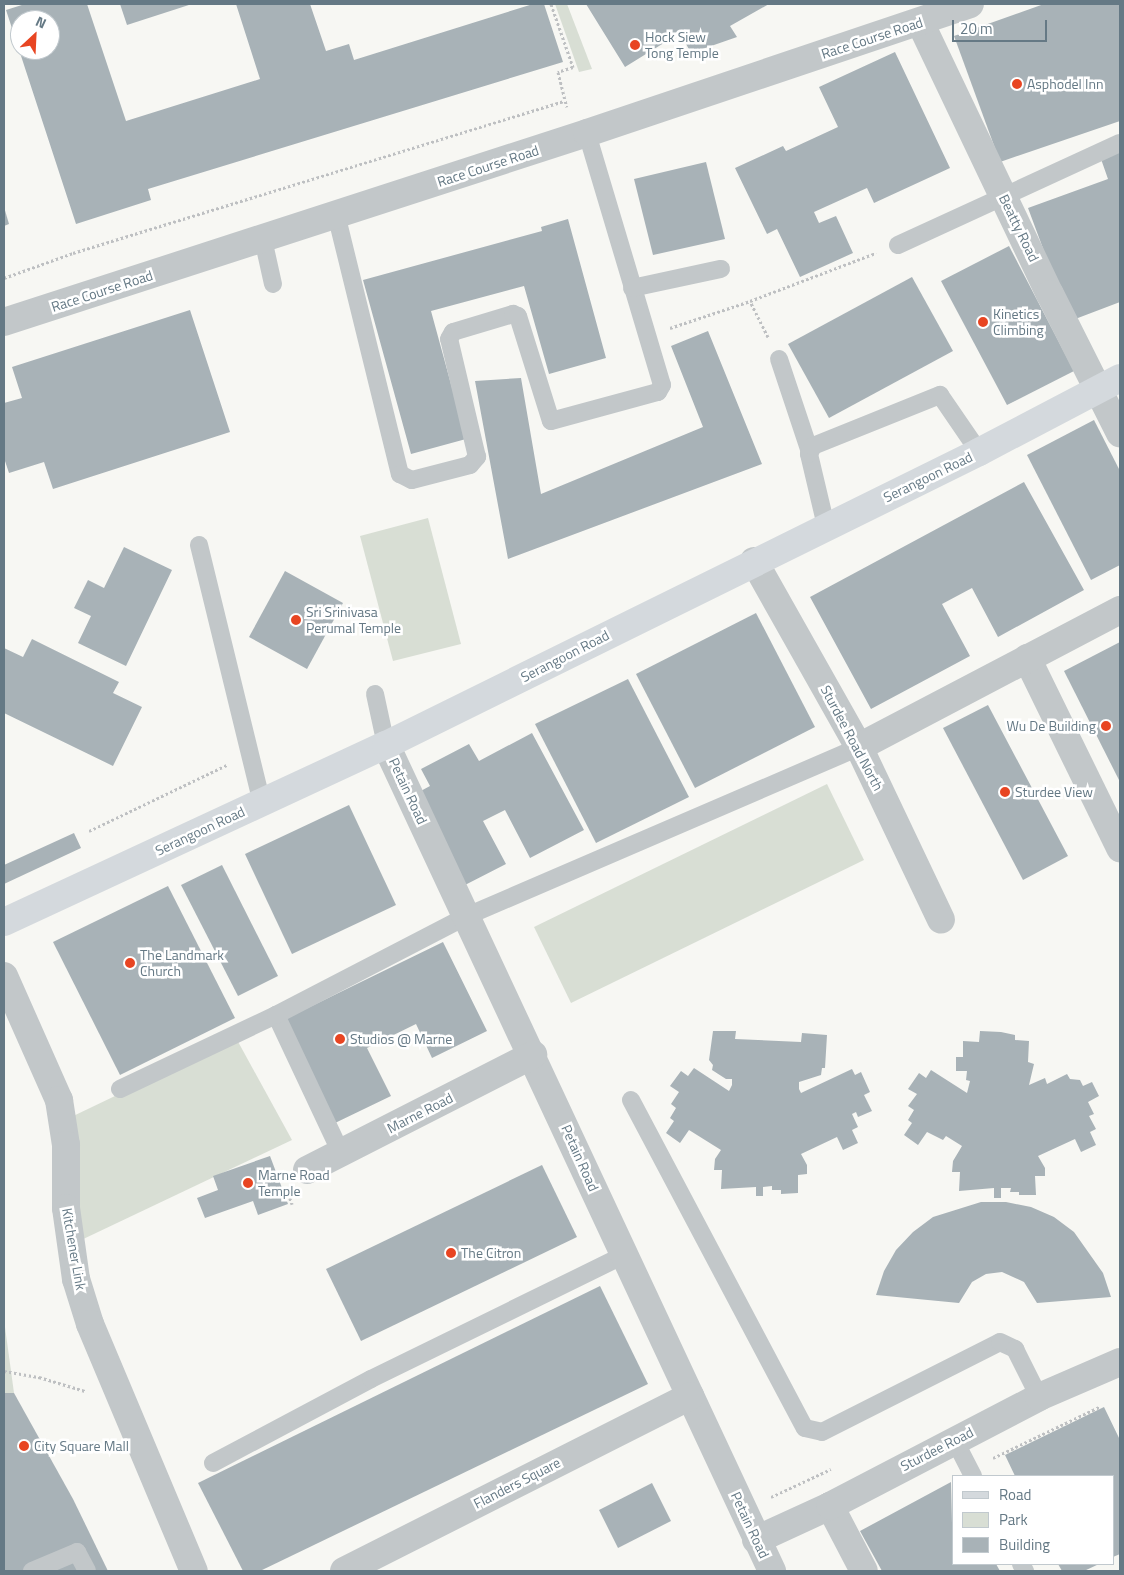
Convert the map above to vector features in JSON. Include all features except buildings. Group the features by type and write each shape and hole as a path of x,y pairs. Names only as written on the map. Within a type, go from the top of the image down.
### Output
{"main road":[{"name":"Serangoon Road","path":"4,922 386,745 754,561 979,452 1109,384"}],"street":[{"name":"Race Course Road","path":"4,322 582,135 970,4"},
{"name":"Beatty Road","path":"920,22 1002,194 1109,384 1120,433"},
{"name":"Sturdee Road North","path":"754,561 859,747 941,920"},
{"path":"859,747 1120,610"},
{"path":"1027,658 1120,848"},
{"name":"Petain Road","path":"386,745 533,1054 624,1256 772,1571"},
{"name":"Kitchener Link","path":"4,976 59,1100 66,1145 66,1208 76,1279 122,1402 194,1571"},
{"name":"Marne Road","path":"307,1170 533,1054"},
{"name":"Sturdee Road","path":"756,1540 830,1506 954,1439 1039,1397 1120,1363"},
{"name":"Flanders Square","path":"344,1571 690,1396"},
{"path":"830,1506 864,1571"}],"lane":[{"path":"336,214 400,474 404,479 412,480 470,465 477,457 449,339 453,332 513,314 518,316 522,320 548,419 555,422 658,392 662,385 582,135"},
{"path":"898,244 1002,194 1120,143"},
{"path":"263,239 273,284"},
{"path":"632,288 721,269"},
{"path":"779,359 809,449 826,526"},
{"path":"809,449 935,395 944,398 979,452"},
{"path":"199,545 262,803"},
{"path":"375,694 386,745"},
{"path":"120,1089 276,1015 467,916 859,747"},
{"path":"276,1015 341,1153"},
{"path":"631,1100 805,1428 822,1432 1000,1342 1015,1350 1039,1397"},
{"path":"213,1463 371,1379 624,1256"},
{"path":"954,1439 971,1473"},
{"path":"32,1571 77,1552 87,1571"}],"path":[{"path":"551,4 573,67 558,72 564,101 582,135"},
{"path":"4,278 73,253 564,101"},
{"path":"647,335 750,301 898,244"},
{"path":"750,301 779,359"},
{"path":"89,832 250,754"},
{"path":"4,1371 39,1377 122,1402"},
{"path":"971,1473 1102,1405"}],"green space":[{"path":"555,4 567,4 592,69 579,72"},
{"path":"428,518 461,644 393,661 360,536"},
{"path":"827,784 864,860 571,1003 534,927"},
{"path":"236,1038 292,1140 77,1242 67,1119"},
{"path":"4,1320 11,1371 14,1393 4,1393"}],"place":[{"name":"Hock Siew Tong Temple","path":"635,45"},
{"name":"Asphodel Inn","path":"1017,84"},
{"name":"Kinetics Climbing","path":"983,322"},
{"name":"Sri Srinivasa Perumal Temple","path":"296,620"},
{"name":"Wu De Building","path":"1106,726"},
{"name":"Sturdee View","path":"1005,792"},
{"name":"The Landmark Church","path":"130,963"},
{"name":"Studios @ Marne","path":"340,1039"},
{"name":"Marne Road Temple","path":"248,1183"},
{"name":"The Citron","path":"451,1253"},
{"name":"City Square Mall","path":"24,1446"}]}
